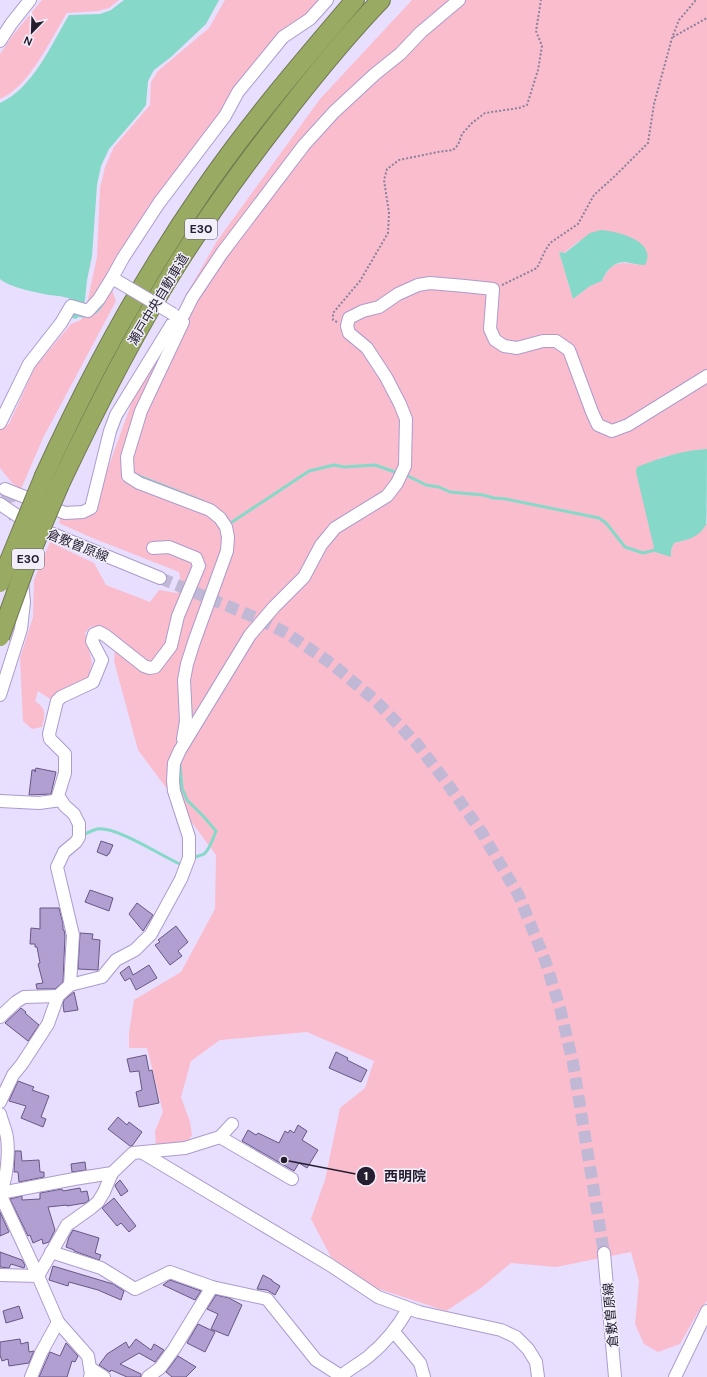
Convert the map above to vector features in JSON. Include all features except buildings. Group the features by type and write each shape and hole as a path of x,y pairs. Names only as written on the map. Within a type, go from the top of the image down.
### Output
{"highway":[{"name":"瀬戸中央自動車道","path":"0,583 44,476 79,402 119,327 159,258 202,192 255,120 355,0"},
{"name":"瀬戸中央自動車道","path":"0,637 27,562 60,484 135,336 175,268 218,202 270,132 320,69 381,0"}],"street":[{"path":"0,41 30,0"},
{"path":"0,423 28,364 62,324 71,306 88,311 116,280 123,258 159,203 225,116 238,92 283,37 310,19 327,0"},
{"path":"4,488 66,513 83,512 90,508 110,431 116,415 176,316 184,314 192,298 222,253 309,139 334,112 375,74 400,54 421,32 459,0"},
{"path":"116,280 176,316 183,322 146,399 127,457 128,476 139,483 210,510 223,522 226,527 228,537 227,551 187,664 184,680 186,721 183,744"},
{"path":"0,1102 13,1076 48,1024 58,996 70,984 102,977 116,960 135,950 151,934 181,879 189,858 189,837 174,791 174,763 183,744 250,635 274,607 304,577 321,544 335,528 387,496 397,483 405,466 406,420 400,404 386,377 367,348 349,333 346,326 349,318 363,310 379,307 398,294 418,285 430,284 493,289 490,329 495,340 504,346 517,348 543,341 556,341 569,350 598,425 612,431 628,425 707,376"},
{"name":"倉敷曽原線","path":"0,504 31,525 160,578"},
{"path":"0,695 21,629 24,602 16,525"},
{"path":"70,984 73,935 57,867 64,852 76,842 79,837 79,824 74,814 65,806 58,796 65,773 66,754 50,739 49,734 57,701 61,697 93,682 102,660 92,641 94,634 99,632 106,636 144,666 150,668 155,668 171,646 178,616 199,566 196,558 169,547 153,548"},
{"path":"0,801 39,803 61,800"},
{"path":"0,1017 16,1002 24,997 58,996"},
{"path":"0,1114 7,1137 7,1153 4,1187 0,1193"},
{"path":"38,1276 67,1225 98,1202 112,1173 133,1153 185,1148 220,1137 232,1124"},
{"path":"220,1137 292,1179"},
{"path":"143,1153 330,1265 378,1297 408,1308 460,1322 501,1330 516,1337 528,1348 536,1362 538,1377"},
{"path":"0,1193 112,1173"},
{"path":"0,1193 58,1322 88,1356 90,1373 104,1377"},
{"path":"52,1252 101,1268 135,1289 170,1272 212,1287 267,1299 316,1360 340,1376 368,1357 394,1332 402,1321 408,1308"},
{"name":"倉敷曽原線","path":"604,1253 615,1377"},
{"path":"0,1275 38,1276"},
{"path":"148,1377 160,1368 174,1349 212,1287"},
{"path":"675,1377 707,1311"},
{"path":"31,1377 41,1353 58,1322"},
{"path":"394,1332 420,1363 424,1377"}],"path":[{"path":"346,326 333,320 333,313 360,281 388,233 389,213 384,180 387,169 399,160 453,150 458,145 462,134 472,123 485,114 519,108 527,105 538,70 542,46 536,31 541,0"},
{"path":"493,289 538,268 545,251 550,244 578,224 594,195 648,143 654,104 672,38 679,20 696,0"},
{"path":"672,38 707,18"}],"shaded area":[{"path":"42,0 119,0 109,8 98,11 67,13 30,73 11,93 0,99 0,54 13,35"},
{"path":"124,0 219,0 206,24 171,57 154,70 148,81 146,105 109,149 101,166 97,185 92,256 85,300 82,313 76,319 68,317 74,301 71,299 23,289 10,285 0,279 0,103 12,96 32,76 48,52 69,15 100,14 111,10"},
{"path":"225,0 323,0 310,15 280,35 108,279 116,301 43,438 21,489 12,483 0,468 0,429 9,424 35,367 71,324 81,320 87,304 97,257 100,188 105,167 114,147 150,105 151,82 158,71 209,28"},
{"path":"412,0 707,0 707,449 695,450 659,458 671,550 674,543 693,537 707,523 707,1301 698,1312 680,1344 658,1352 644,1344 635,1324 639,1281 631,1252 556,1267 511,1263 481,1288 446,1311 376,1288 331,1257 311,1219 325,1180 340,1108 365,1088 374,1061 307,1032 220,1040 191,1061 181,1097 190,1122 192,1135 187,1143 156,1145 155,1131 163,1112 147,1048 129,1048 129,1033 134,1000 181,972 215,909 216,855 138,750 114,661 116,637 98,626 90,627 85,633 92,663 88,678 77,682 50,699 38,691 35,701 42,707 44,712 42,727 32,729 23,721 20,658 33,617 34,580 50,542 94,563 106,585 150,602 159,590 177,593 181,582 179,572 90,537 59,523 61,516 95,512 107,471 134,396 181,323 182,302 217,241 320,99","holes":["579,241 640,265 622,263 613,266 605,274 602,281 590,286 573,299 559,252 564,253"]},
{"path":"601,230 625,235 641,244 646,250 647,257 645,265 621,262 614,265 602,281 590,286 573,299 559,252 565,253 590,233"},
{"path":"707,449 706,525 693,537 674,543 671,550 671,557 655,552 636,472 637,467 672,455"}],"waterway":[{"path":"76,315 85,316 93,314 99,309 104,301"},
{"path":"229,524 309,471 334,465 344,467 375,465 395,472"},
{"path":"136,475 202,501"},
{"path":"406,475 426,485 439,487 450,492 506,499 599,518 606,523 625,547 643,553 659,549"},
{"path":"190,694 191,712"},
{"path":"180,765 182,788 187,800 216,831 206,852 192,860"},
{"path":"83,835 97,829 106,829 116,832 182,865"}],"tunnel":[{"path":"6,492 15,519"},
{"path":"160,578 259,619 288,634 332,664 376,701 417,744 447,783 482,833 519,896 545,960 560,1008 573,1063 604,1253"}],"place":[{"name":"西明院","path":"284,1160"}]}
